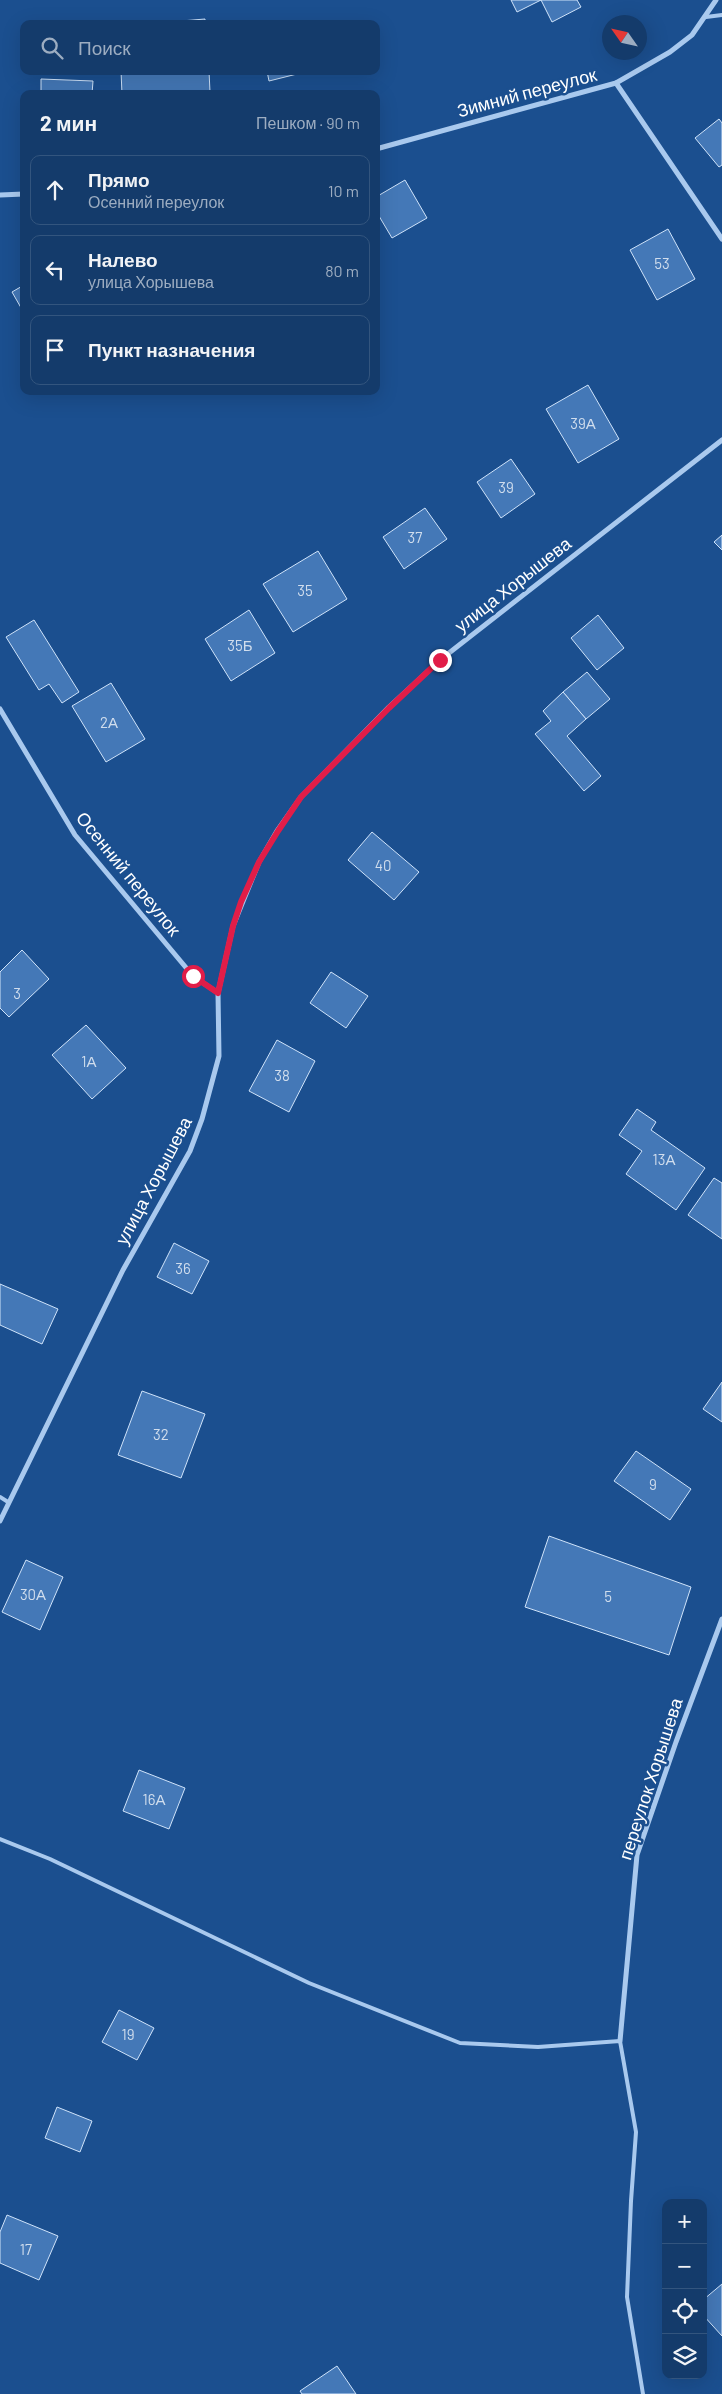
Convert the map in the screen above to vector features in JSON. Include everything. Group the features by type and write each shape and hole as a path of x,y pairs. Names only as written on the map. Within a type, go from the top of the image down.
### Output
{"street":[{"name":"Зимний переулок","path":"380,148 616,83 670,52 692,35 716,0"},
{"path":"616,83 722,239"},
{"path":"0,195 20,194"},
{"name":"улица Хорышева","path":"0,1521 122,1270 190,1151 202,1119 219,1056 218,993 233,926 241,902 259,862 301,797 389,708 440,660 722,440"},
{"name":"Осенний переулок","path":"0,709 75,835 193,976 218,993"},
{"name":"переулок Хорышева","path":"620,2041 637,1855 679,1733 722,1620"}],"lane":[{"path":"706,17 722,15"},
{"path":"0,1498 8,1502"},
{"path":"0,1839 50,1859 309,1983 460,2043 538,2047 620,2041 636,2132 627,2298 643,2394"}],"building":[{"path":"511,0 541,0 517,12"},
{"path":"541,0 577,0 581,7 552,22"},
{"path":"121,75 209,75 210,90 122,90"},
{"path":"268,75 293,75 269,81"},
{"path":"41,79 93,81 92,90 41,90"},
{"path":"719,119 722,123 722,165 719,167 695,138"},
{"path":"405,180 427,218 392,238 380,218 380,195"},
{"path":"668,229 695,279 657,300 630,250"},
{"path":"20,287 20,306 12,292"},
{"path":"588,385 619,439 578,463 546,409"},
{"path":"511,459 535,494 501,518 477,482"},
{"path":"425,508 447,539 404,569 383,537"},
{"path":"722,535 722,550 714,542"},
{"path":"318,551 347,599 293,632 263,584"},
{"path":"249,610 275,653 231,681 205,639"},
{"path":"598,615 624,648 597,670 571,638"},
{"path":"34,620 79,692 62,703 49,684 39,690 6,637"},
{"path":"587,672 610,699 586,719 563,692"},
{"path":"111,683 145,739 106,762 72,706"},
{"path":"563,692 586,719 567,736 601,776 584,791 535,734 551,721 543,711"},
{"path":"372,832 419,872 394,900 348,860"},
{"path":"22,950 49,979 9,1017 0,1008 0,972"},
{"path":"331,972 368,996 346,1028 310,1003"},
{"path":"86,1025 126,1068 92,1099 52,1055"},
{"path":"277,1040 315,1061 289,1112 249,1091"},
{"path":"637,1109 656,1122 651,1130 705,1168 676,1210 626,1174 642,1151 619,1135"},
{"path":"714,1178 722,1183 722,1239 688,1215"},
{"path":"174,1243 209,1261 192,1294 157,1277"},
{"path":"0,1284 58,1309 42,1344 0,1325"},
{"path":"722,1382 722,1422 703,1409"},
{"path":"142,1391 205,1414 181,1478 118,1455"},
{"path":"636,1451 691,1489 670,1520 614,1481"},
{"path":"549,1536 691,1587 669,1655 525,1607"},
{"path":"26,1560 63,1577 40,1630 2,1612"},
{"path":"139,1770 185,1788 169,1829 123,1811"},
{"path":"119,2010 154,2028 137,2060 102,2042"},
{"path":"57,2107 92,2121 80,2152 45,2138"},
{"path":"7,2215 58,2236 39,2280 0,2263 0,2232"},
{"path":"722,2284 722,2336 707,2319 707,2297"},
{"path":"337,2366 356,2394 302,2394 300,2391"}],"route":[{"path":"193,976 218,993 233,926 241,902 259,862 278,831 301,797 332,768 389,708 440,660"}]}
